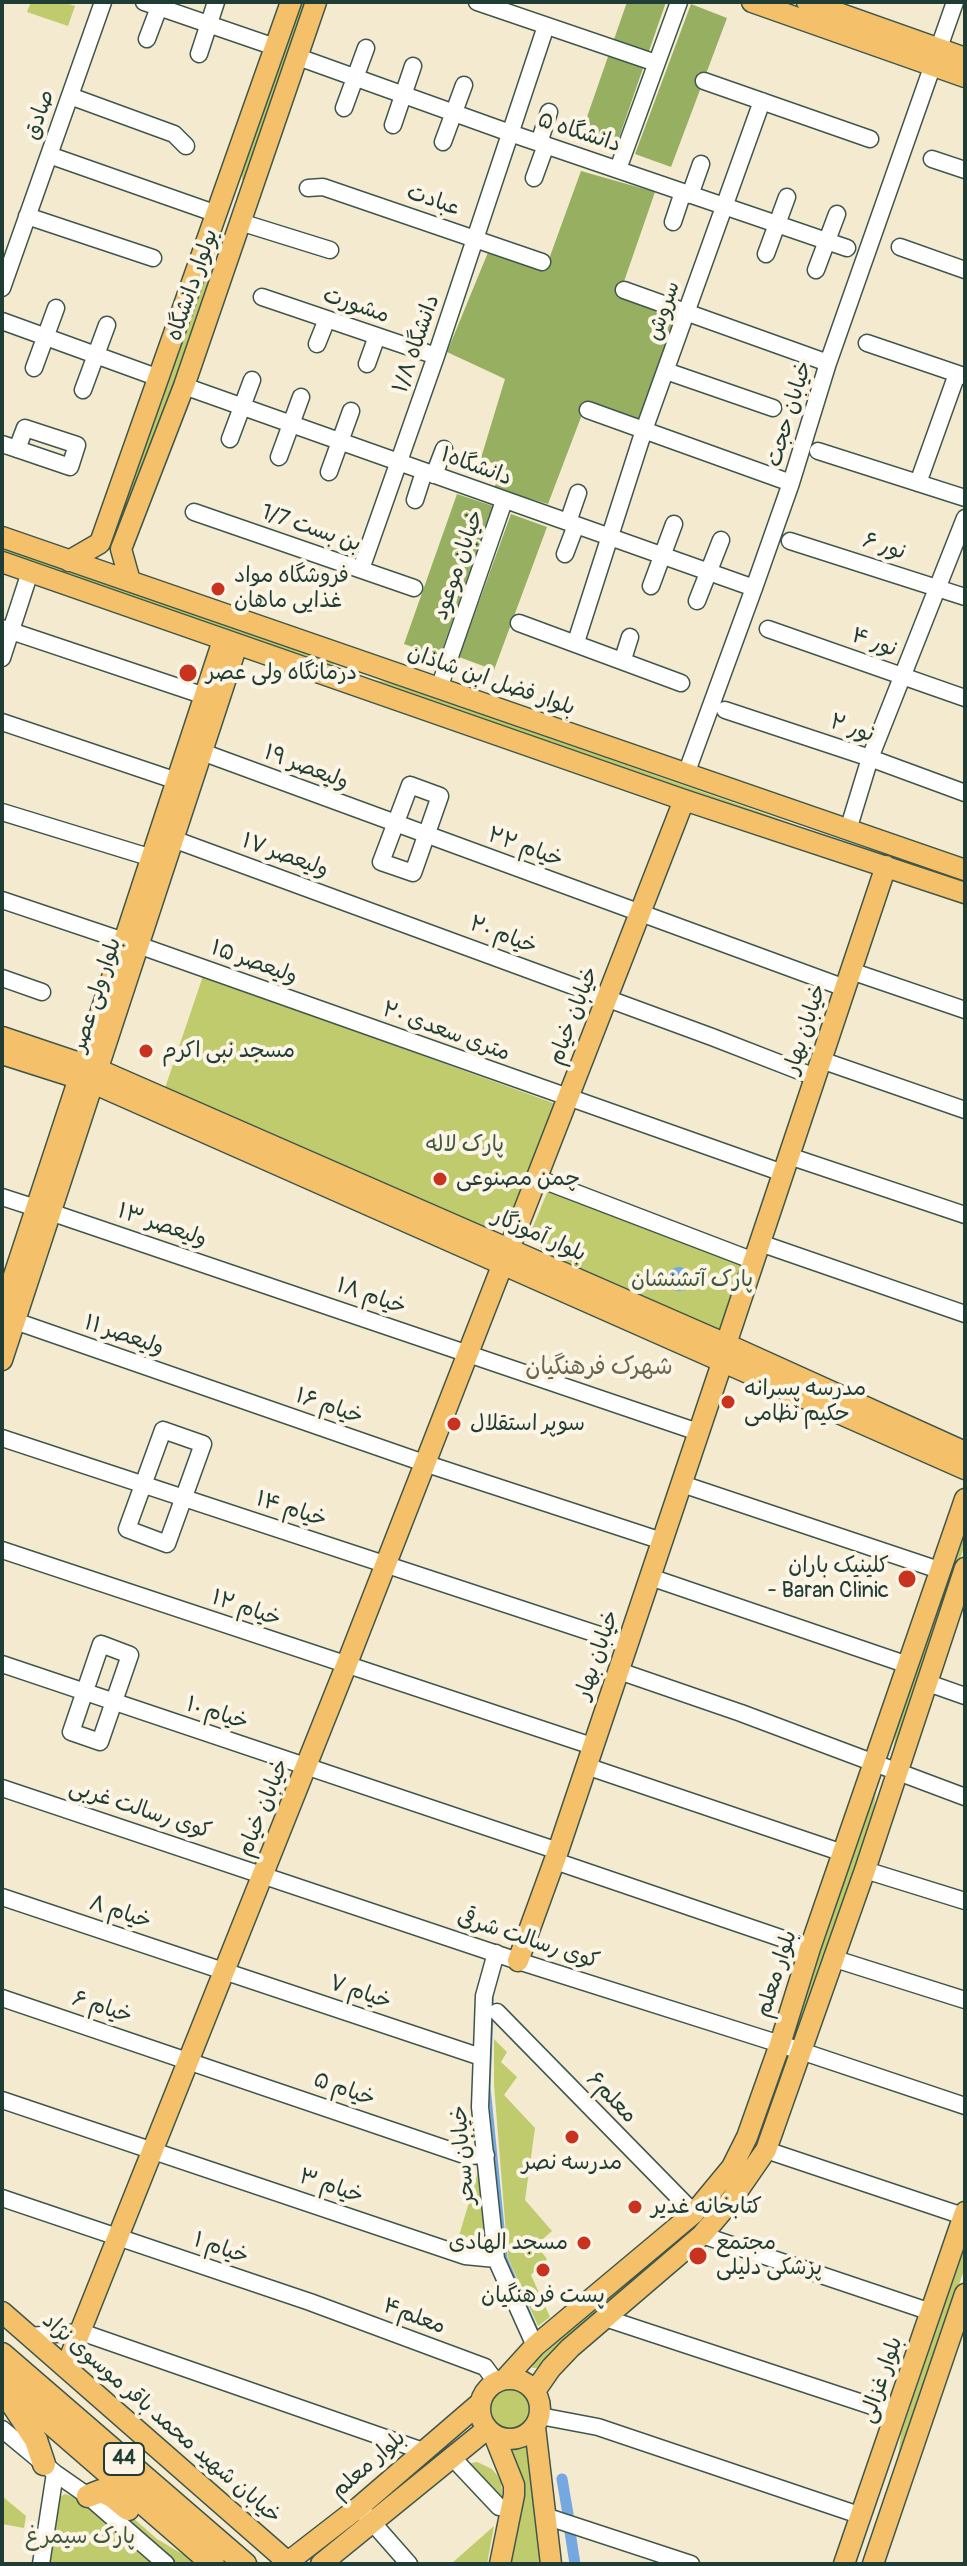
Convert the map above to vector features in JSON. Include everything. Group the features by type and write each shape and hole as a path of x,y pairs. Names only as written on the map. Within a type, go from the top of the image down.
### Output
{"highway":[{"name":"44","path":"2,2354 245,2564"},
{"name":"44","path":"2,2381 204,2557"},
{"path":"2,2388 36,2440 50,2469"},
{"path":"88,2496 101,2491 112,2496 160,2536 204,2557"}],"main road":[{"name":"بولوار دانشگاه","path":"69,561 100,543 291,2"},
{"name":"بولوار دانشگاه","path":"130,581 121,549 184,386 316,2"},
{"path":"752,2 932,53 965,58"},
{"path":"807,2 932,53 965,77"},
{"path":"217,214 240,222"},
{"name":"بلوار فضل ابن شاذان","path":"2,537 965,870"},
{"path":"2,562 684,800 965,893"},
{"name":"بلوار ولی عصر","path":"131,943 152,858 177,781 230,642"},
{"path":"342,680 349,657"},
{"name":"بلوار ولی عصر","path":"2,1360 8,1317 43,1210 131,943 173,839 202,752 212,689"},
{"name":"خیابان خیام","path":"66,2367 346,1666 684,800"},
{"path":"797,837 803,815"},
{"name":"خیابان بهار","path":"518,1961 682,1484 886,866"},
{"name":"بلوار آموزگار","path":"2,1037 33,1056 88,1074 724,1354 965,1469"},
{"name":"بلوار آموزگار","path":"2,1054 33,1056"},
{"name":"بلوار آموزگار","path":"297,1165 478,1236 506,1258 538,1262 618,1307"},
{"path":"478,1236 502,1230 520,1221 538,1262"},
{"name":"بلوار آموزگار","path":"724,1354 965,1452"},
{"name":"بلوار معلم","path":"501,2380 535,2346 694,2213 732,2167 747,2137 780,2044 810,1948 965,1499"},
{"path":"535,2391 570,2348 702,2235 730,2202 766,2150 961,1592 965,1568"},
{"name":"بلوار غزالی","path":"844,2564 964,2214"},
{"path":"873,2564 962,2320 965,2294"},
{"name":"خیابان شهید محمد باقر موسوی نژاد","path":"2,2312 289,2563"},
{"path":"500,2564 514,2485 480,2412 480,2403 483,2394 501,2380 522,2381 535,2391 539,2399 538,2421 551,2564"},
{"name":"بلوار معلم","path":"321,2564 423,2451 480,2403"},
{"path":"490,2432 501,2438 516,2439 538,2421"},
{"name":"بلوار معلم","path":"289,2563 490,2432"},
{"path":"878,2465 904,2474"}],"street":[{"name":"صادق","path":"2,288 103,2"},
{"path":"199,54 216,2"},
{"path":"477,2 656,63"},
{"path":"618,169 679,2"},
{"path":"932,53 943,2"},
{"path":"932,53 955,2"},
{"path":"147,39 155,4 275,47"},
{"name":"دانشگاه ۱/۸","path":"361,569 546,26"},
{"path":"344,108 366,48"},
{"name":"خیابان حجت","path":"686,774 791,483 932,53"},
{"name":"دانشگاه ۵","path":"298,57 847,248"},
{"path":"393,125 413,66"},
{"path":"704,81 870,139"},
{"path":"443,142 464,85"},
{"path":"70,96 174,134 186,146"},
{"name":"سروش","path":"576,642 644,430 762,101"},
{"path":"534,178 549,112"},
{"path":"49,155 217,214"},
{"path":"932,159 965,170"},
{"path":"673,222 701,164"},
{"name":"عبادت","path":"308,188 323,187 542,262"},
{"path":"766,254 787,197"},
{"path":"816,270 837,214"},
{"path":"27,216 153,258"},
{"path":"240,222 330,250"},
{"path":"900,247 965,270"},
{"path":"624,290 828,363"},
{"name":"مشورت","path":"262,297 436,356"},
{"path":"34,368 56,308"},
{"path":"317,344 327,319"},
{"path":"2,321 159,378"},
{"path":"83,390 107,325"},
{"path":"367,364 377,336"},
{"path":"867,343 961,375 918,483"},
{"path":"666,371 773,408"},
{"path":"230,439 252,380"},
{"name":"دانشگاه۱","path":"184,386 754,588"},
{"path":"279,457 301,397"},
{"path":"588,410 791,483"},
{"path":"329,472 351,411"},
{"path":"415,500 444,449"},
{"path":"818,451 965,498"},
{"path":"565,554 578,493"},
{"name":"خیابان موعود","path":"439,688 504,501"},
{"name":"بن بست 1/7","path":"194,512 414,588"},
{"path":"848,830 870,758 965,518"},
{"path":"651,586 674,524"},
{"path":"697,601 721,540"},
{"name":"نور ۶","path":"790,541 965,597"},
{"path":"2,658 6,630 30,572"},
{"path":"519,623 681,683"},
{"name":"نور ۴","path":"768,629 965,698"},
{"path":"6,630 108,664 212,689"},
{"path":"623,659 630,637"},
{"name":"نور ۲","path":"725,710 965,793"},
{"path":"2,722 177,781"},
{"name":"ولیعصر ۱۹","path":"202,752 395,824"},
{"path":"410,785 440,796 413,873 381,862 395,824 410,785"},
{"path":"2,812 152,858"},
{"name":"خیام ۲۲","path":"395,824 742,951 965,1010"},
{"name":"ولیعصر ۱۷","path":"173,839 383,915"},
{"name":"ولیعصر ۱۵","path":"2,900 354,1023"},
{"name":"خیام ۲۰","path":"383,915 712,1037 958,1108"},
{"path":"2,978 42,992"},
{"name":"۲۰ متری سعدی","path":"354,1023 678,1137 920,1200 965,1215"},
{"path":"537,1178 646,1220 890,1288 965,1314"},
{"name":"ولیعصر ۱۳","path":"2,1197 259,1282"},
{"name":"خیام ۱۸","path":"259,1282 698,1432"},
{"name":"ولیعصر ۱۱","path":"8,1317 220,1392"},
{"name":"خیام ۱۶","path":"220,1392 662,1541"},
{"path":"163,1430 203,1444 167,1544 127,1529 143,1486 163,1430"},
{"name":"خیام ۱۴","path":"2,1438 627,1644"},
{"path":"682,1484 939,1570"},
{"name":"خیام ۱۲","path":"2,1550 469,1706 715,1810 843,1853"},
{"path":"650,1577 908,1665"},
{"path":"101,1644 130,1655 100,1742 71,1732 84,1693 101,1644"},
{"name":"خیام ۱۰","path":"2,1664 432,1809 682,1904 810,1948"},
{"path":"619,1671 965,1797"},
{"path":"928,1683 965,1696"},
{"name":"کوی رسالت غربی","path":"2,1788 263,1874"},
{"path":"865,1870 961,1900"},
{"name":"کوی رسالت شرقی","path":"263,1874 518,1961 965,2106"},
{"name":"خیام ۸","path":"2,1897 225,1970"},
{"name":"خیابان سحر","path":"496,1953 484,1996 480,2107 496,2259 535,2346"},
{"path":"832,1958 965,2000"},
{"name":"خیام ۷","path":"225,1970 481,2057"},
{"name":"خیام ۶","path":"2,1998 189,2060"},
{"name":"معلم۶","path":"497,2012 694,2213"},
{"name":"خیام ۵","path":"189,2060 467,2156 486,2155"},
{"name":"خیام ۳","path":"2,2100 465,2256 496,2259"},
{"path":"766,2150 859,2183 964,2214"},
{"name":"خیام ۱","path":"2,2198 310,2302"},
{"path":"702,2235 931,2312"},
{"name":"معلم۴","path":"310,2302 485,2367 501,2380"},
{"path":"605,2318 896,2414"},
{"path":"29,2336 81,2332 423,2451"},
{"path":"538,2421 598,2427 859,2515"},
{"path":"2,2429 88,2496 166,2564"},
{"path":"451,2456 499,2507"},
{"path":"41,2564 50,2469"},
{"path":"365,2514 409,2564"},
{"path":"548,2517 691,2564"}],"green space":[{"path":"31,2 62,2 75,6 68,26 27,12"},
{"path":"298,2 307,2 245,180 242,180 242,166"},
{"path":"627,2 666,2 614,152 579,140"},
{"path":"691,4 727,18 671,167 635,154"},
{"path":"581,171 655,192 620,293 678,313 639,428 586,404 548,504 494,488 503,468 481,458 505,379 447,352 489,250 545,270"},
{"path":"208,262 211,278 127,517 123,517 125,504"},
{"path":"457,494 493,506 440,656 404,644"},
{"path":"511,514 547,527 494,670 459,657"},
{"path":"2,547 335,663 303,658 2,553"},
{"path":"367,679 393,683 791,823 770,817 762,819"},
{"name":"پارک لاله","path":"203,976 556,1104 515,1217 480,1228 165,1088"},
{"name":"پارک آتشنشان","path":"549,1188 744,1263 723,1331 544,1256 532,1229"},
{"path":"965,1522 965,1544 892,1759 897,1723"},
{"path":"877,1784 873,1815 801,2030 796,2037 794,2029"},
{"path":"494,2039 507,2052 501,2062 517,2077 504,2095 535,2128 525,2200 552,2231 536,2245 547,2259 531,2275 550,2317 538,2326 508,2258 494,2085"},
{"path":"782,2067 785,2067 759,2147 739,2182 696,2229 537,2368 532,2368 533,2363 692,2225"},
{"path":"479,2169 485,2244 467,2250 458,2239"},
{"path":"965,2244 965,2267 898,2458 901,2434"},
{"path":"511,2388 526,2394 532,2409 526,2424 511,2430 496,2424 490,2409 496,2394"},
{"path":"531,2443 543,2564 511,2564 522,2493 505,2449"},
{"path":"477,2462 497,2475 503,2500 466,2464"},
{"name":"پارک سیمرغ","path":"65,2494 78,2498 155,2564 47,2564 58,2498"},
{"path":"2,2496 26,2516 24,2528 2,2524"},
{"path":"116,2503 157,2539 199,2564 178,2564 113,2508"},
{"path":"494,2526 487,2564 451,2564"}],"water":[{"path":"679,1267 688,1270 691,1279 688,1288 679,1291 670,1288 667,1279 670,1270"}],"waterway":[{"path":"492,1993 492,2010"},
{"path":"492,2017 489,2087 506,2258 537,2330"},
{"path":"562,2479 568,2514"},
{"path":"570,2532 575,2564"}],"place":[{"name":"فروشگاه مواد غذایی ماهان","path":"218,589"},
{"name":"درمانگاه ولی عصر","path":"188,673"},
{"name":"مسجد نبی اکرم","path":"146,1051"},
{"name":"چمن مصنوعی","path":"440,1179"},
{"name":"مدرسه پسرانه حکیم نظامی","path":"728,1402"},
{"name":"سوپر استقلال","path":"454,1424"},
{"name":"کلینیک باران - Baran Clinic","path":"907,1579"},
{"name":"مدرسه نصر","path":"572,2137"},
{"name":"کتابخانه غدیر","path":"635,2207"},
{"name":"مسجد الهادی","path":"584,2243"},
{"name":"مجتمع پزشکی دلیلی","path":"698,2256"},
{"name":"پست فرهنگیان","path":"543,2270"}],"district":[{"name":"شهرک فرهنگیان","path":"599,1368"}]}
